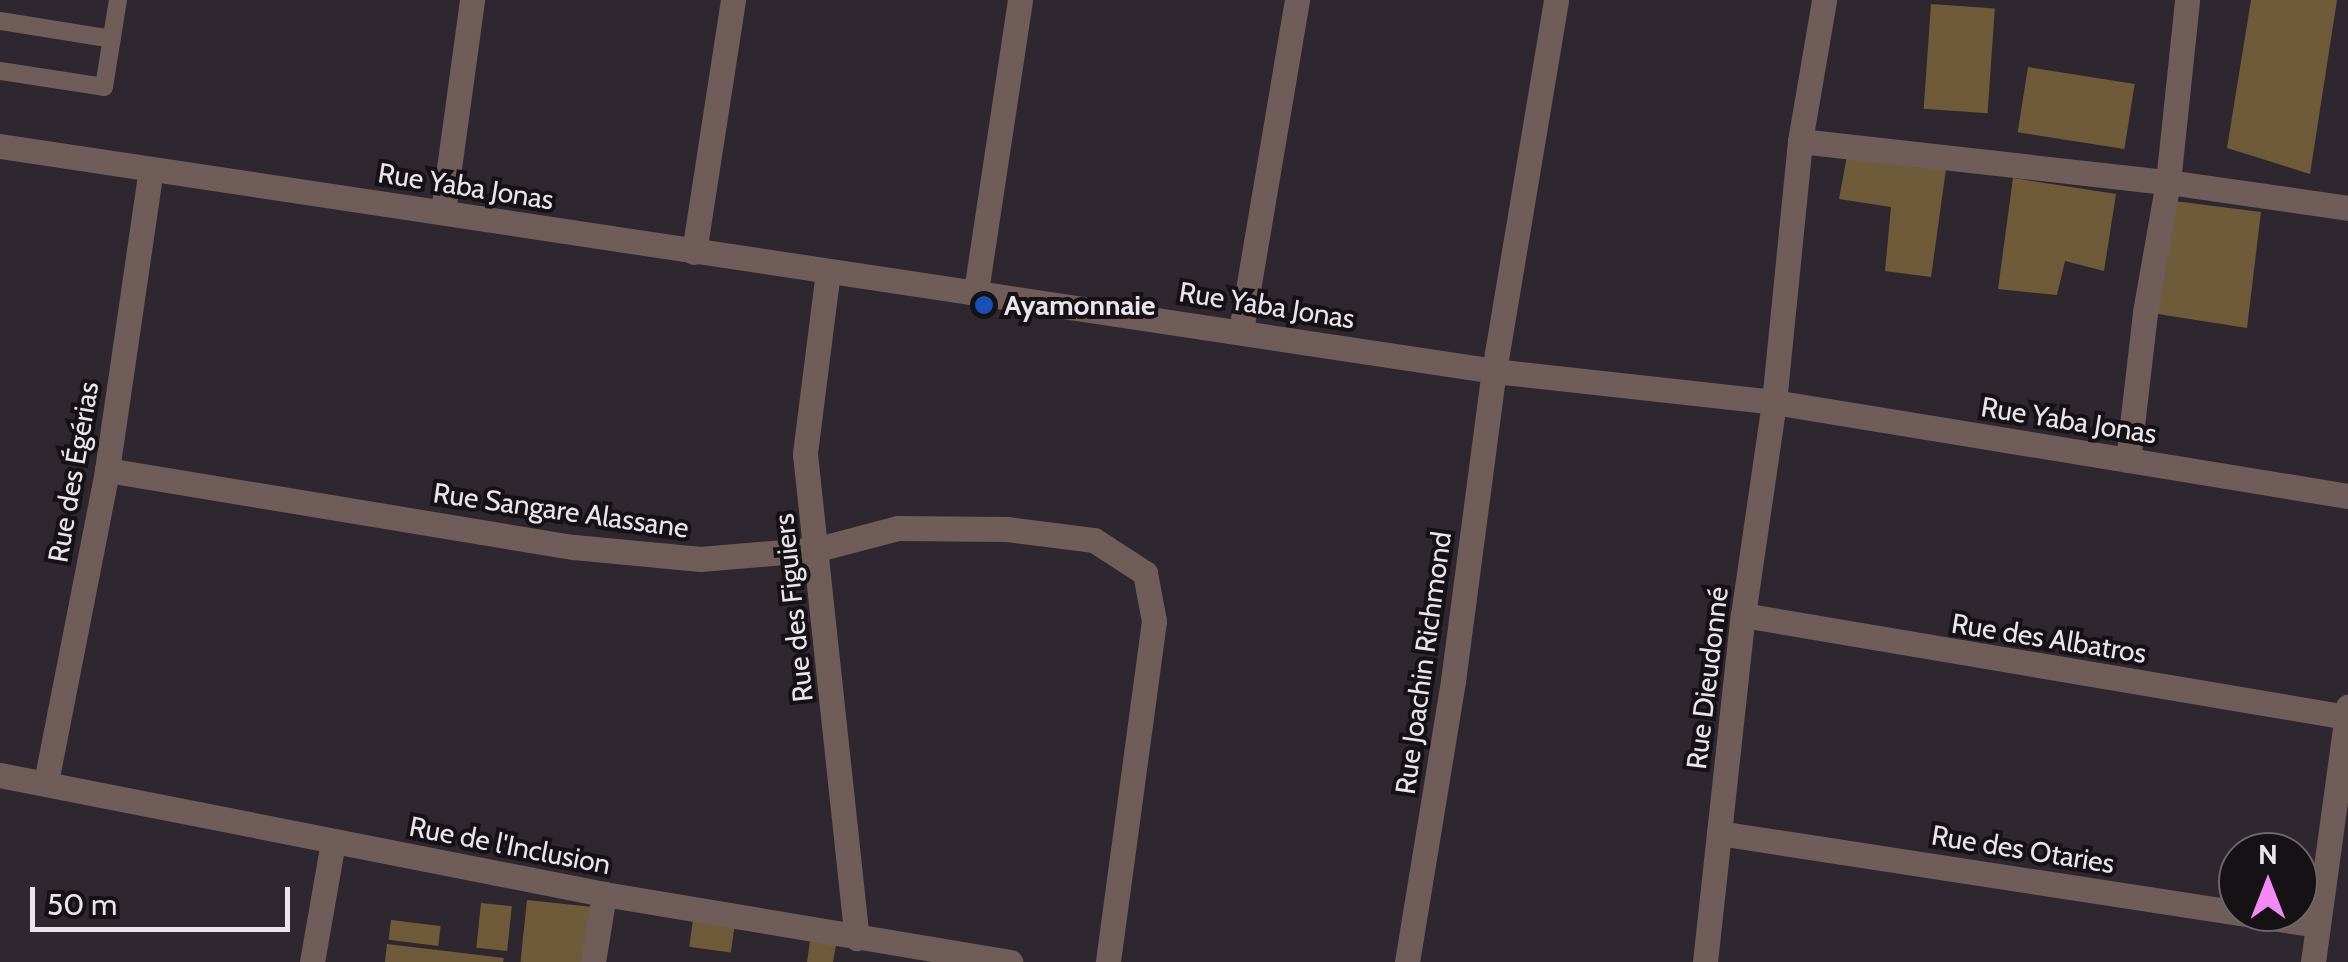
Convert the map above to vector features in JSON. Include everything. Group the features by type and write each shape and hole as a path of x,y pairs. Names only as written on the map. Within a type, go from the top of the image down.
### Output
{"street":[{"path":"443,212 472,0"},
{"path":"694,252 733,0"},
{"path":"976,291 1020,0"},
{"path":"1241,331 1296,0"},
{"name":"Rue Joachin Richmond","path":"1407,962 1453,680 1494,371 1556,0"},
{"name":"Rue Dieudonné","path":"1705,962 1743,615 1774,402 1800,140 1824,0"},
{"path":"2128,460 2145,312 2168,182 2187,0"},
{"path":"1800,140 2168,182 2348,208"},
{"name":"Rue Yaba Jonas","path":"0,146 1494,371 1774,402 2348,496"},
{"name":"Rue des Égérias","path":"46,782 106,470 151,170"},
{"name":"Rue des Figuiers","path":"828,271 805,454 857,938"},
{"name":"Rue Sangare Alassane","path":"106,470 574,546 700,559 818,550 898,528 1007,529 1094,540 1144,573 1154,621 1108,962"},
{"name":"Rue des Albatros","path":"1743,615 2347,712"},
{"path":"2318,924 2347,712"},
{"name":"Rue de l'Inclusion","path":"0,775 604,894 857,938 893,954 1010,962"},
{"name":"Rue des Otaries","path":"1719,834 2218,909"},
{"path":"312,962 333,842"},
{"path":"593,962 604,894"},
{"path":"2313,962 2317,932"}],"lane":[{"path":"0,71 104,87 118,0"},
{"path":"0,21 112,38"}],"building":[{"path":"2251,0 2337,0 2310,174 2227,148"},
{"path":"1931,4 1995,8 1988,113 1924,109"},
{"path":"2028,67 2135,84 2124,149 2018,132"},
{"path":"1847,156 1946,169 1931,277 1885,271 1891,207 1839,199"},
{"path":"2013,178 2116,194 2104,271 2065,261 2057,295 1998,289"},
{"path":"2174,201 2261,212 2247,328 2145,312"},
{"path":"527,900 591,907 585,962 521,962"},
{"path":"481,903 512,906 507,951 476,948"},
{"path":"391,920 441,926 438,946 389,940"},
{"path":"693,920 735,926 731,953 689,947"},
{"path":"810,941 836,945 833,962 807,962"},
{"path":"387,944 504,958 503,962 385,962"}],"place":[{"name":"Ayamonnaie","path":"984,305"}]}
